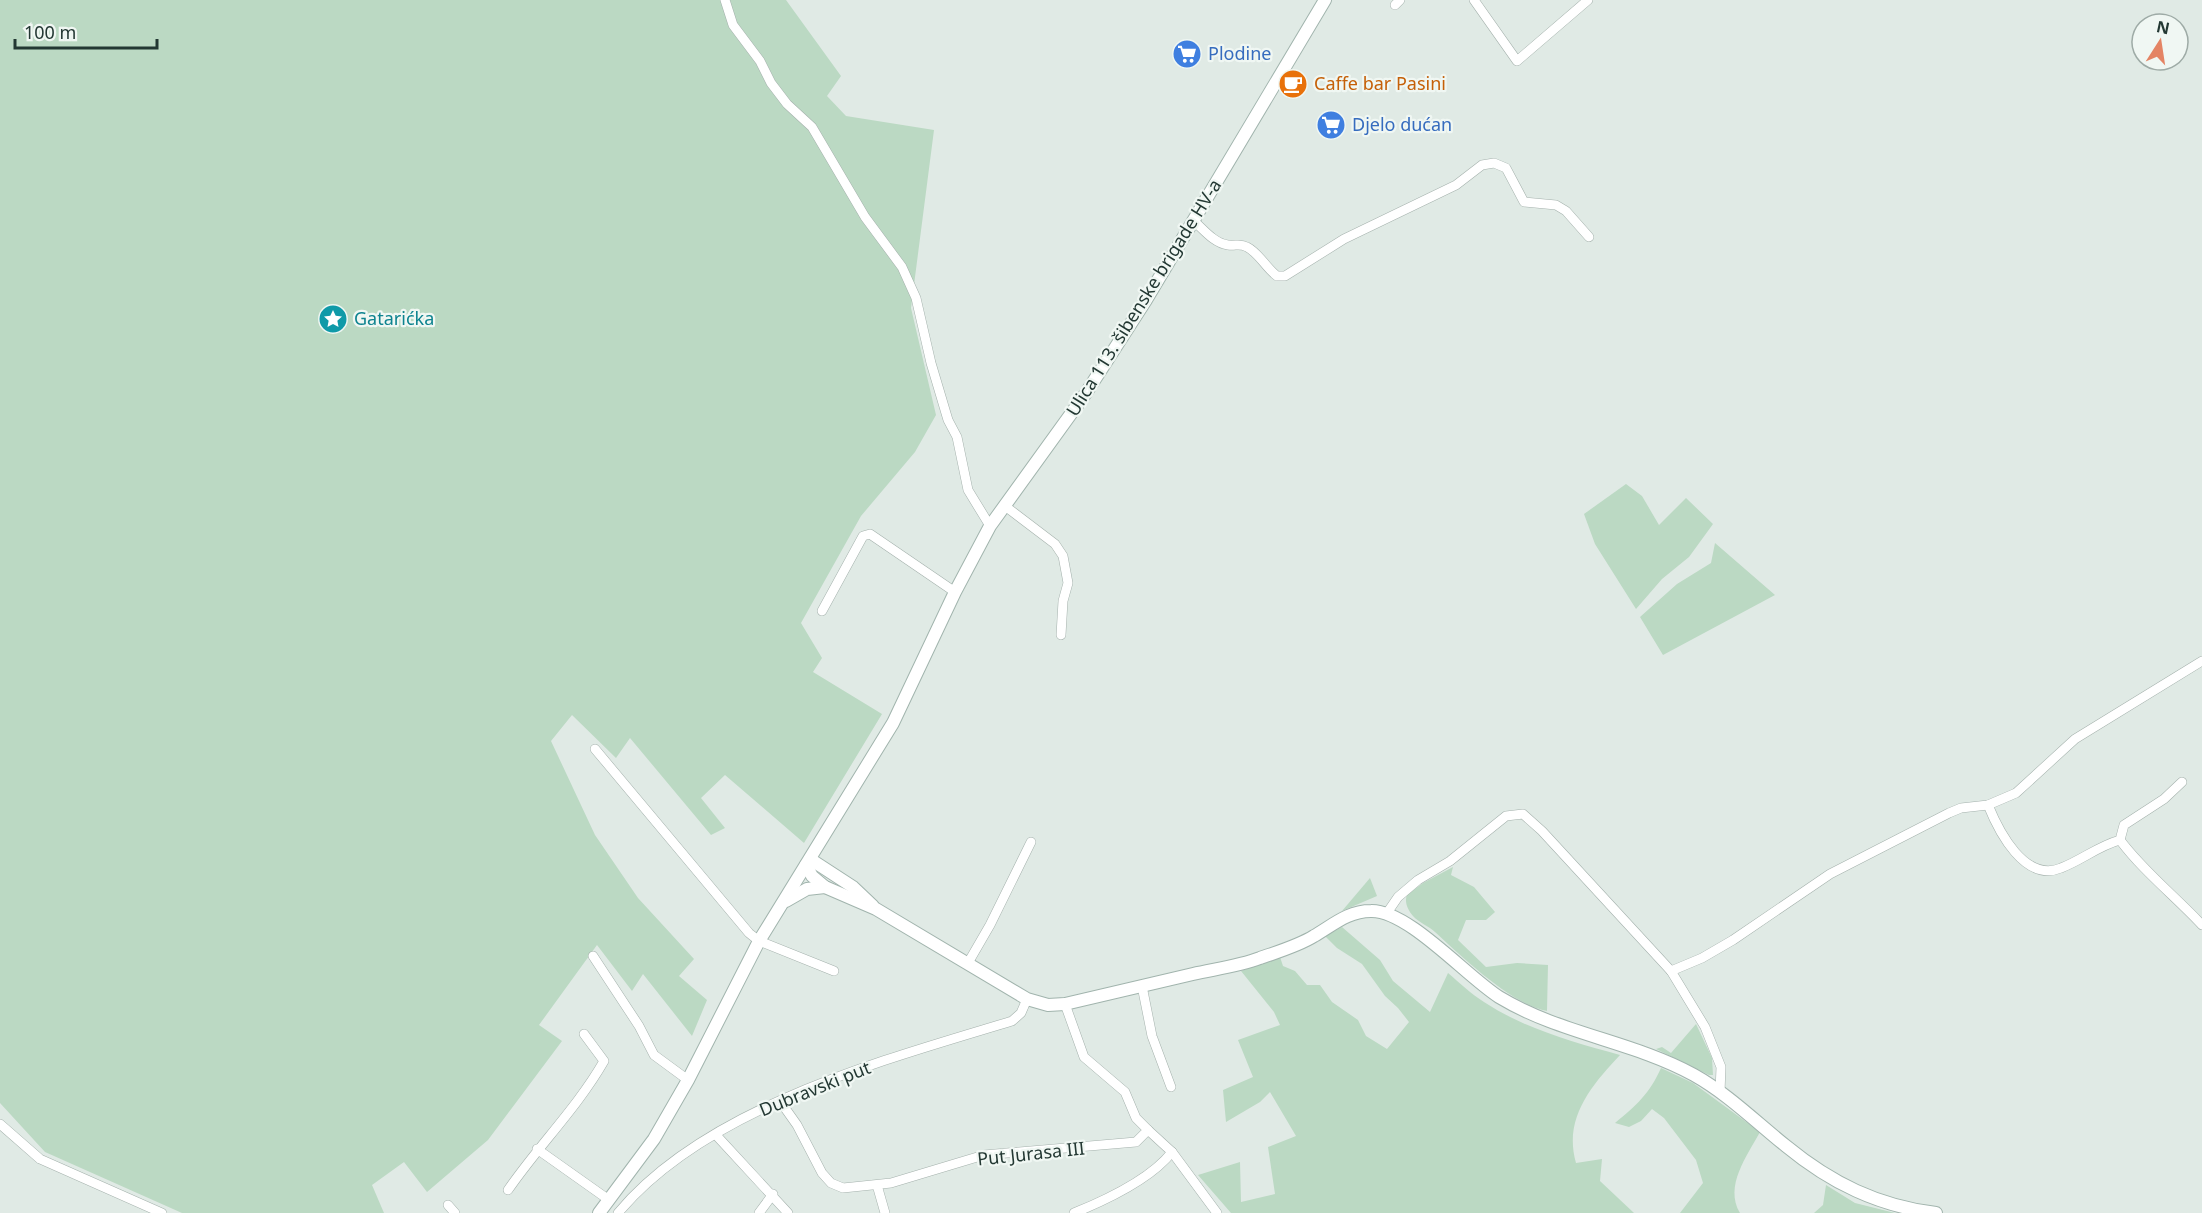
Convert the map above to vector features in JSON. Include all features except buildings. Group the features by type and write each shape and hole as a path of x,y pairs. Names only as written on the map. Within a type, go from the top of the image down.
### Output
{"main road":[{"name":"Ulica 113. šibenske brigade HV-a","path":"599,1213 654,1139 688,1080 759,941 893,723 955,592 990,526 1086,393 1194,221 1325,0"},
{"path":"808,862 812,876 825,887 876,909 1027,999 1048,1005 1065,1004 1257,959 1312,938 1351,914 1370,911 1387,913 1407,923 1486,988 1516,1007 1552,1023 1666,1061 1720,1092 1812,1166 1837,1183 1896,1206 1936,1213"},
{"path":"808,862 853,886 876,909"},
{"path":"781,906 797,893 825,887"}],"street":[{"path":"725,0 733,26 760,61 771,83 787,104 812,127 866,217 902,267 916,298 948,420 957,437 968,490 990,526"},
{"path":"1474,0 1517,61 1588,0"},
{"path":"1194,221 1217,242 1230,245 1239,243 1249,248 1271,272 1277,276 1284,276 1344,239 1456,185 1482,165 1494,163 1506,168 1524,202 1556,205 1566,211 1589,237"},
{"path":"1005,506 1055,544 1063,556 1068,583 1063,601 1061,635"},
{"path":"822,611 863,536 870,534 955,592"},
{"path":"1671,971 1702,958 1733,940 1830,874 1948,813 1988,805 2016,793 2075,739 2202,660"},
{"path":"595,748 671,837 736,920 759,941 834,972"},
{"path":"2120,840 2124,825 2164,799 2182,782"},
{"path":"1988,805 1999,830 2026,862 2037,869 2059,870 2091,851 2120,840"},
{"path":"1387,913 1398,897 1418,880 1450,861 1506,816 1523,814 1542,831 1671,971 1705,1027 1720,1067 1720,1092"},
{"path":"2120,840 2138,863 2166,886 2202,925"},
{"path":"968,963 990,925 1031,842"},
{"path":"592,956 639,1026 654,1055 688,1080"},
{"path":"1142,986 1152,1036 1171,1087"},
{"name":"Dubravski put","path":"618,1213 639,1188 716,1135 780,1101 840,1076 1012,1021 1021,1013 1027,999"},
{"path":"1065,1004 1084,1057 1125,1092 1136,1118 1172,1152 1217,1213"},
{"path":"508,1190 537,1149 575,1108 604,1061 584,1034"},
{"name":"Put Jurasa III","path":"780,1101 797,1125 822,1173 831,1183 843,1188 891,1183 984,1155 1136,1142 1148,1130"},
{"path":"0,1124 40,1159 162,1213"},
{"path":"716,1135 773,1194 788,1213"},
{"path":"537,1149 609,1200"},
{"path":"1074,1213 1101,1202 1163,1164 1172,1152"},
{"path":"877,1185 885,1213"},
{"path":"759,1213 773,1194"},
{"path":"448,1205 455,1213"}],"green space":[{"path":"0,0 786,0 841,76 827,96 846,116 934,130 911,308 936,415 915,452 861,516 801,623 822,658 813,672 882,714 804,843 725,775 701,798 725,828 711,835 630,738 616,758 572,715 551,741 595,835 638,898 694,959 679,976 707,1000 692,1036 643,974 632,991 597,945 539,1025 562,1041 488,1140 427,1192 404,1162 372,1185 384,1213 182,1213 45,1152 0,1103"},
{"path":"1626,484 1642,496 1659,525 1686,498 1713,524 1689,557 1662,579 1636,609 1595,544 1584,514"},
{"path":"1715,543 1775,595 1663,655 1640,617 1677,584 1711,563"},
{"path":"1453,867 1451,875 1474,887 1495,912 1486,920 1466,920 1458,940 1486,967 1517,963 1548,965 1547,1011 1518,1000 1503,990 1433,930 1415,918 1410,911 1406,903 1407,895 1423,883"},
{"path":"1370,878 1377,896 1342,911"},
{"path":"1342,927 1380,960 1393,981 1430,1012 1448,973 1479,999 1516,1020 1567,1040 1620,1055 1599,1078 1583,1103 1573,1131 1573,1147 1576,1163 1602,1159 1600,1181 1634,1213 1231,1213 1198,1175 1240,1162 1241,1202 1275,1194 1268,1147 1296,1136 1270,1092 1260,1102 1226,1122 1223,1090 1253,1077 1238,1040 1280,1025 1274,1012 1241,971 1280,957 1283,966 1295,971 1307,985 1320,985 1332,1002 1358,1020 1366,1036 1387,1049 1409,1022 1385,996 1362,964 1337,948 1325,936"},
{"path":"1696,1024 1712,1058 1713,1075 1656,1049 1662,1047 1671,1053"},
{"path":"1661,1068 1693,1083 1760,1132 1739,1171 1736,1182 1736,1203 1740,1213 1680,1213 1703,1183 1696,1160 1664,1118 1652,1109 1641,1121 1629,1127 1615,1123 1642,1098"},
{"path":"1826,1185 1855,1203 1895,1213 1814,1213 1823,1205"}],"place":[{"name":"Plodine","path":"1187,54"},
{"name":"Caffe bar Pasini","path":"1293,84"},
{"name":"Djelo dućan","path":"1331,125"},
{"name":"Gatarićka","path":"333,319"}]}
